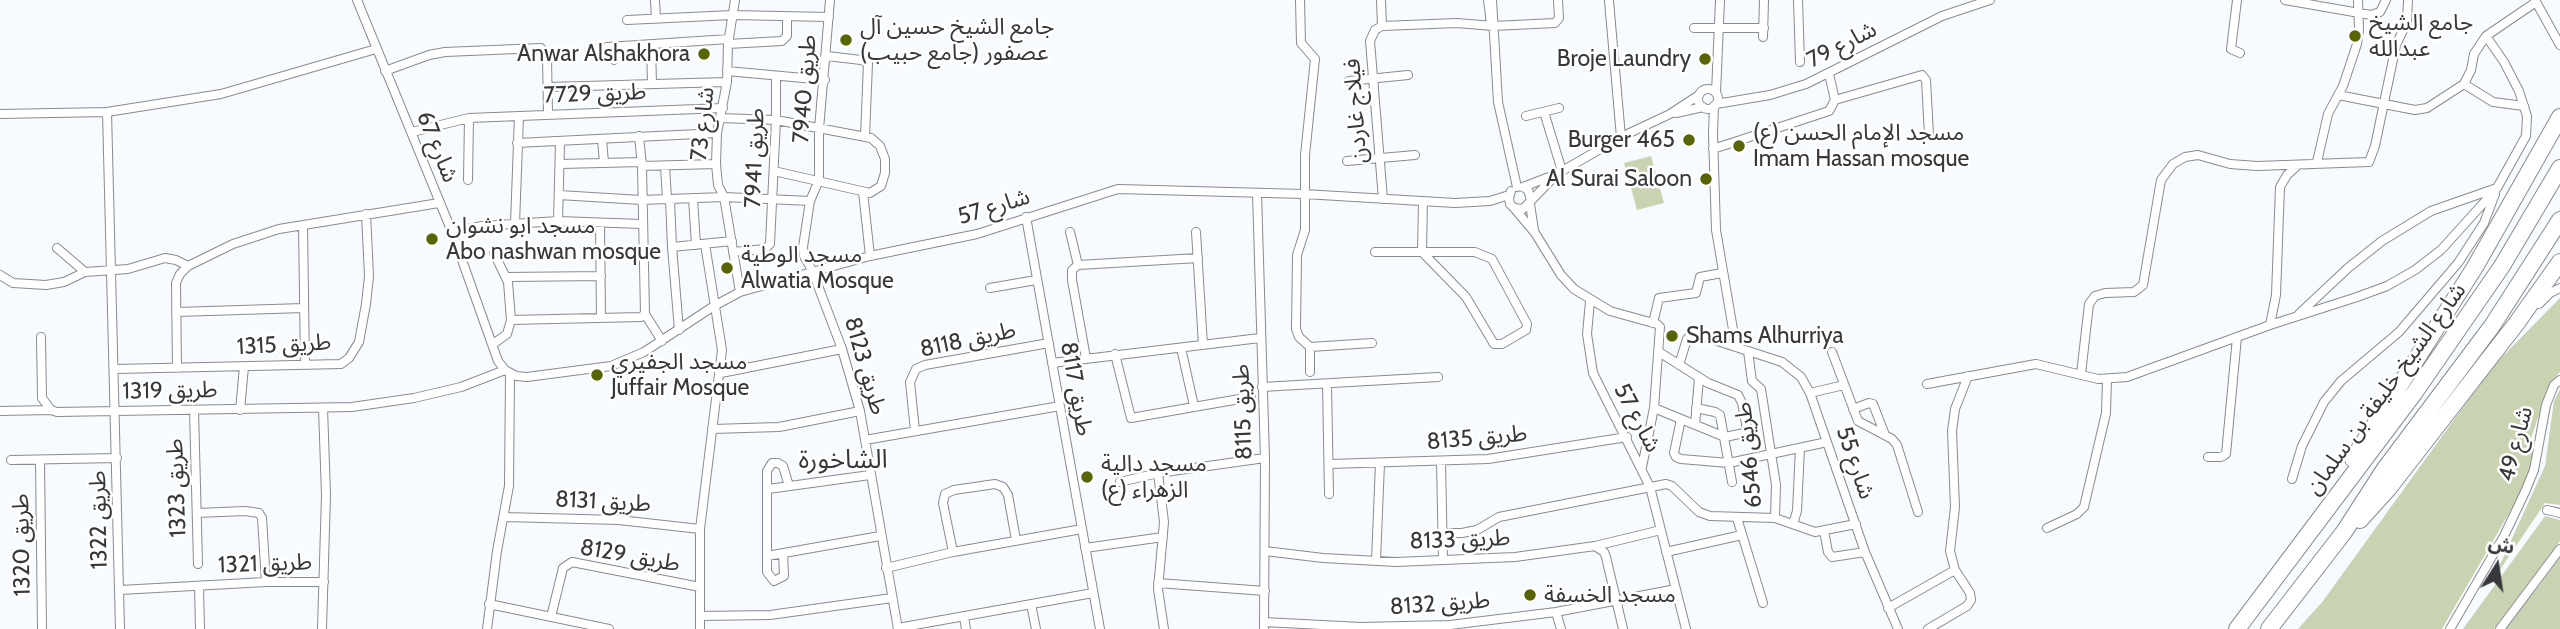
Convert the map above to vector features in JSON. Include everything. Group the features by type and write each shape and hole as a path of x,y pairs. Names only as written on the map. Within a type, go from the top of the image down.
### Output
{"highway":[{"path":"2289,561 2475,267 2560,117"},
{"name":"شارع الشيخ خليفة بن سلمان","path":"2237,629 2415,392 2486,289 2560,168"},
{"name":"شارع الشيخ خليفة بن سلمان","path":"2269,629 2344,532 2384,470 2491,326 2560,220"},
{"path":"2344,532 2368,513 2383,495 2516,324 2560,262"}],"street":[{"name":"شارع 67","path":"357,0 452,232 498,361 507,372"},
{"path":"655,0 656,19"},
{"name":"شارع 73","path":"735,0 728,41 727,82 717,133 716,164 740,292"},
{"name":"طريق 7940","path":"819,180 820,129 830,0"},
{"path":"1300,0 1301,43 1315,59 1307,121 1305,230 1297,255 1296,329 1299,337 1310,347 1372,343"},
{"path":"1381,0 1382,26 1555,23 1559,18 1558,0"},
{"path":"1490,0 1500,118 1520,187 1531,195 1535,233"},
{"path":"1720,0 1713,134 1715,223 1732,346"},
{"path":"1694,28 1763,32 1764,0"},
{"path":"1798,0 1800,62"},
{"name":"شارع 79","path":"1703,107 1782,92 1829,74 1942,16 1990,0"},
{"path":"2237,0 2231,50 2240,53"},
{"path":"2284,0 2318,3 2376,14 2384,8 2386,0"},
{"path":"2317,162 2328,114 2357,44 2358,0"},
{"path":"2081,374 2089,304 2095,296 2134,292 2143,285 2161,180 2168,169 2179,160 2198,155 2230,164 2367,163 2373,156 2396,44 2407,22 2408,0"},
{"path":"1609,1 1621,137"},
{"path":"2338,95 2421,110 2464,84 2471,70 2474,54 2486,36 2535,1 2560,45"},
{"path":"627,20 732,15 829,17"},
{"path":"614,60 611,47 782,41 788,32 787,16"},
{"name":"فيلاج غاردن","path":"1382,26 1376,30 1370,41 1383,199"},
{"path":"2292,479 2302,446 2324,402 2341,381 2399,332 2458,263 2484,223 2497,188 2526,136 2524,106 2512,76 2486,36"},
{"path":"651,45 652,84"},
{"path":"385,71 445,52 541,48 547,53 548,114"},
{"path":"0,114 107,112 221,94 376,49"},
{"path":"827,56 868,63 865,137"},
{"path":"1713,134 1699,101 1718,63"},
{"path":"727,71 825,80"},
{"path":"1713,149 1825,113 1832,108 1835,100 1829,74"},
{"path":"1349,81 1408,75"},
{"path":"1835,100 1922,75 1926,80 1928,135"},
{"name":"طريق 7941","path":"733,252 765,249 769,246 776,77"},
{"path":"548,86 727,82"},
{"path":"2464,84 2493,102 2524,106"},
{"path":"1642,467 1654,408 1660,327 1610,311 1590,301 1561,275 1535,233 1511,202 1520,187 1560,173 1621,137 1670,114 1702,92"},
{"name":"شارع 79","path":"1702,92 1746,99"},
{"path":"1670,114 1703,107"},
{"name":"طريق 7729","path":"412,132 469,118 723,108"},
{"path":"1527,116 1559,108"},
{"name":"طريق 1322","path":"107,112 120,629"},
{"path":"1544,112 1560,173"},
{"path":"514,224 519,116"},
{"path":"468,180 469,118"},
{"path":"720,118 776,120 865,137 876,141 880,146 886,166 879,189 873,193 774,171"},
{"path":"517,143 560,143 717,133"},
{"path":"639,136 645,314 662,341"},
{"path":"602,139 604,163"},
{"path":"558,221 560,143"},
{"path":"1348,161 1415,155"},
{"path":"560,164 716,164"},
{"path":"2270,325 2276,295 2280,187 2298,164"},
{"path":"665,166 679,330"},
{"path":"1531,202 1560,173"},
{"name":"طريق 8123","path":"819,180 810,201 804,257 813,270 842,349 860,411 898,629"},
{"path":"1927,384 2036,364 2107,380 2127,377 2270,325 2377,290 2415,270 2441,250 2497,188"},
{"path":"2295,318 2348,268 2382,241 2431,211 2497,188"},
{"name":"شارع 57","path":"533,376 611,366 643,352 740,292 870,256 977,234 1118,189 1257,192 1455,203 1511,202 1523,209 1531,202"},
{"path":"863,192 870,256"},
{"name":"طريق 8115","path":"1257,192 1265,457 1264,626"},
{"path":"559,195 642,200 724,197 810,201"},
{"name":"طريق 8129","path":"693,198 721,334 721,373 700,529 700,629"},
{"path":"1375,252 1422,251 1475,252 1492,260 1527,324 1526,330 1502,344 1494,344 1466,297 1422,251 1423,201"},
{"path":"177,368 176,283 188,266 202,257 255,236 303,225 439,203"},
{"name":"طريق 1315","path":"115,369 341,364 349,358 359,342 368,290 366,214"},
{"name":"طريق 8117","path":"1026,217 1100,629"},
{"path":"452,232 482,226 558,221 642,224"},
{"path":"600,223 601,318"},
{"path":"303,225 305,365"},
{"path":"1070,232 1078,265"},
{"path":"1196,232 1203,345"},
{"path":"671,247 732,241"},
{"path":"57,248 85,272"},
{"path":"494,253 507,277 511,320 507,334 494,347"},
{"path":"0,275 13,283 46,285 64,282 85,272 128,269 165,258 188,266"},
{"path":"1086,358 1072,270 1078,265 1198,258"},
{"path":"1653,323 1659,298 1696,293 1700,277 1722,273"},
{"path":"507,277 601,276"},
{"path":"990,288 1036,280"},
{"path":"2516,324 2550,293 2560,288"},
{"name":"شارع 57","path":"1590,301 1587,334 1593,373 1650,487 1686,629"},
{"name":"طريق 1315","path":"176,312 304,308"},
{"path":"511,320 640,317 645,314"},
{"name":"شارع 55","path":"1679,365 1687,339 1696,334 1789,366 1801,377 1810,393 1828,442 1865,552 1898,629"},
{"path":"41,337 42,398 51,411"},
{"path":"2208,457 2221,457 2226,452 2237,337"},
{"path":"1052,363 1260,338"},
{"name":"طريق 8118","path":"915,431 910,382 913,373 920,366 1049,343"},
{"name":"شارع 67","path":"494,347 511,370 533,376"},
{"path":"1310,347 1310,372"},
{"path":"1181,348 1194,406"},
{"path":"721,373 842,349"},
{"name":"طريق 6546","path":"1748,351 1752,381 1761,389 1776,485 1775,518"},
{"path":"1654,408 1724,437 1747,431 1741,399 1735,392 1699,378 1659,352"},
{"path":"1832,352 1860,423 1892,439 1900,453 1918,512"},
{"path":"1115,354 1130,418 1251,397"},
{"path":"240,410 244,367"},
{"path":"487,629 509,486 507,372 522,377 533,376"},
{"name":"طريق 1319","path":"0,411 65,413 367,405 461,387 507,372"},
{"path":"1928,629 1967,606 1971,600 1970,593 1955,570 1950,551 1955,515 1952,431 1955,409 1968,376"},
{"path":"1262,387 1438,377"},
{"path":"1695,425 1699,378"},
{"path":"2047,528 2077,514 2084,507 2106,413 2107,380"},
{"name":"شارع 49","path":"2450,629 2499,546 2525,492 2534,470 2546,405 2554,385 2560,380"},
{"path":"1327,383 1329,494"},
{"path":"1810,393 1844,385"},
{"path":"1853,409 1872,404 1885,435"},
{"path":"865,440 1060,406"},
{"name":"طريق 1321","path":"120,590 265,582 324,582 326,495 323,408"},
{"path":"1696,408 1719,413 1732,482"},
{"name":"طريق 1323","path":"194,410 198,564"},
{"path":"712,429 784,426 860,411"},
{"path":"1681,419 1674,453 1676,457 1716,464 1828,442"},
{"name":"طريق 8135","path":"1329,464 1441,462 1520,455 1627,437"},
{"path":"1793,524 1797,511 1800,448"},
{"path":"1119,482 1158,473 1265,457"},
{"name":"طريق 1320","path":"11,460 117,458"},
{"name":"طريق 1320","path":"40,460 42,629"},
{"path":"783,554 785,572 778,581 768,576 767,556 768,468 775,462 784,469 789,486"},
{"path":"1441,462 1443,560"},
{"path":"1376,561 1380,463"},
{"path":"1158,473 1164,515 1158,583 1164,629"},
{"path":"768,489 870,475"},
{"path":"953,552 943,503 945,494 954,489 995,484 1003,487 1008,495 1016,540"},
{"path":"1442,533 1477,530 1499,517 1669,485 1704,514 1715,517 1775,518 1809,531 1824,531 1856,524"},
{"path":"2547,510 2560,513"},
{"path":"197,513 259,513 262,518 265,582"},
{"name":"طريق 8131","path":"504,517 619,520 700,529"},
{"path":"1737,518 1763,603"},
{"path":"886,568 953,552 1082,529"},
{"name":"طريق 8133","path":"1265,551 1376,561 1515,557 1595,546 1661,530"},
{"path":"1824,531 1828,552 1832,557 1865,552"},
{"path":"1666,552 1742,535"},
{"path":"767,556 880,536"},
{"path":"1085,548 1163,537"},
{"path":"1595,546 1600,548 1606,557 1623,629"},
{"path":"2500,629 2560,549"},
{"name":"طريق 8129","path":"551,617 561,573 563,568 572,562 700,587"},
{"path":"1888,608 1955,570"},
{"path":"322,629 324,582"},
{"path":"1158,583 1265,591"},
{"path":"199,586 200,629"},
{"name":"طريق 8132","path":"1264,626 1420,627 1479,623 1556,612 1676,589"},
{"path":"898,629 1093,593"},
{"path":"700,616 770,615 891,598"},
{"path":"489,604 609,629"},
{"path":"1031,604 1036,629"},
{"path":"1556,612 1561,629"},
{"path":"964,617 966,629"}],"green space":[{"path":"1651,156 1664,203 1637,210 1624,163"},
{"path":"2560,298 2560,372 2550,384 2531,438 2534,470 2442,629 2298,629 2323,601 2492,367"},
{"path":"2560,389 2560,505 2545,503 2493,580 2545,466 2554,401"},
{"path":"2545,516 2560,520 2560,541 2494,629 2463,629"},
{"path":"2560,556 2560,629 2504,629 2540,584"}],"place":[{"name":"جامع الشيخ عبدالله","path":"2355,36"},
{"name":"جامع الشيخ حسين آل عصفور (جامع حبيب)","path":"846,40"},
{"name":"Anwar Alshakhora","path":"704,54"},
{"name":"Broje Laundry","path":"1705,59"},
{"name":"Burger 465","path":"1689,140"},
{"name":"مسجد الإمام الحسن (ع) Imam Hassan mosque","path":"1739,146"},
{"name":"Al Surai Saloon","path":"1706,179"},
{"name":"مسجد ابو نشوان Abo nashwan mosque","path":"432,239"},
{"name":"مسجد الوطية Alwatia Mosque","path":"727,268"},
{"name":"Shams Alhurriya","path":"1672,336"},
{"name":"مسجد الجفيري Juffair Mosque","path":"597,375"},
{"name":"مسجد دالية الزهراء (ع)","path":"1087,477"},
{"name":"مسجد الخسفة","path":"1530,595"}],"district":[{"name":"الشاخورة","path":"843,460"}]}
